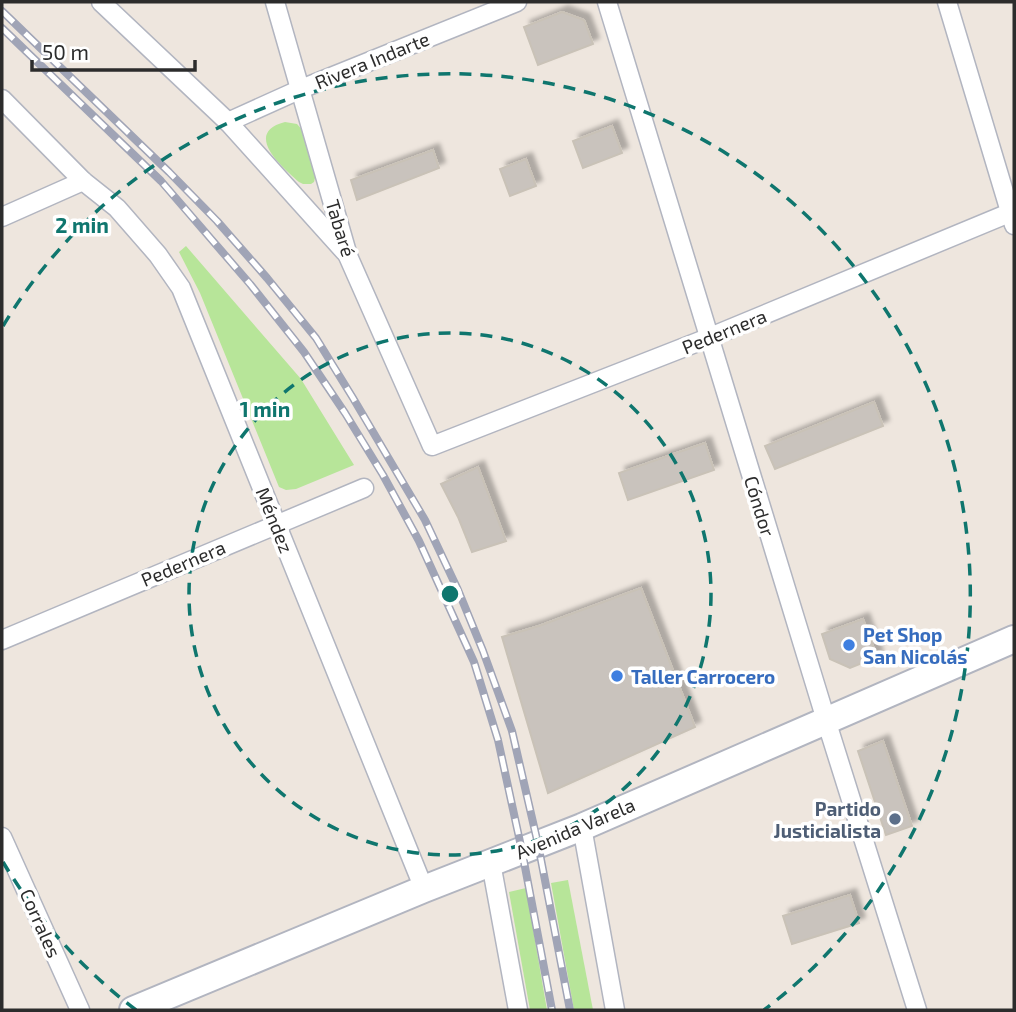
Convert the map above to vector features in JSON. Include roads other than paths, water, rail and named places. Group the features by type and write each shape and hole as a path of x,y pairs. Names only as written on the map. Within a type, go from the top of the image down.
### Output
{"main road":[{"name":"Avenida Varela","path":"133,1010 424,889 582,827 1014,639"}],"street":[{"path":"101,2 228,122 348,256"},
{"name":"Tabaré","path":"275,2 348,256 432,446"},
{"name":"Rivera Indarte","path":"228,122 301,89 517,2"},
{"name":"Cóndor","path":"607,2 708,338 917,1010"},
{"path":"947,2 1013,216"},
{"name":"Méndez","path":"2,99 83,181 117,208 158,255 181,288 424,889"},
{"path":"2,217 83,181"},
{"name":"Pedernera","path":"432,446 1013,216"},
{"name":"Pedernera","path":"2,640 364,488"},
{"path":"582,827 615,1010"},
{"name":"Corrales","path":"2,836 80,1010"},
{"path":"491,863 518,1010"}],"railway":[{"path":"2,11 169,172 267,278 316,338 425,520 458,590 512,731 538,844 570,1010"},
{"path":"2,28 161,181 250,284 304,352 383,475 419,541 474,662 498,740 552,1010"}],"place":[{"name":"Pet Shop San Nicolás","path":"849,645"},
{"name":"Taller Carrocero","path":"617,676"},
{"name":"Partido Justicialista","path":"895,819"}]}
